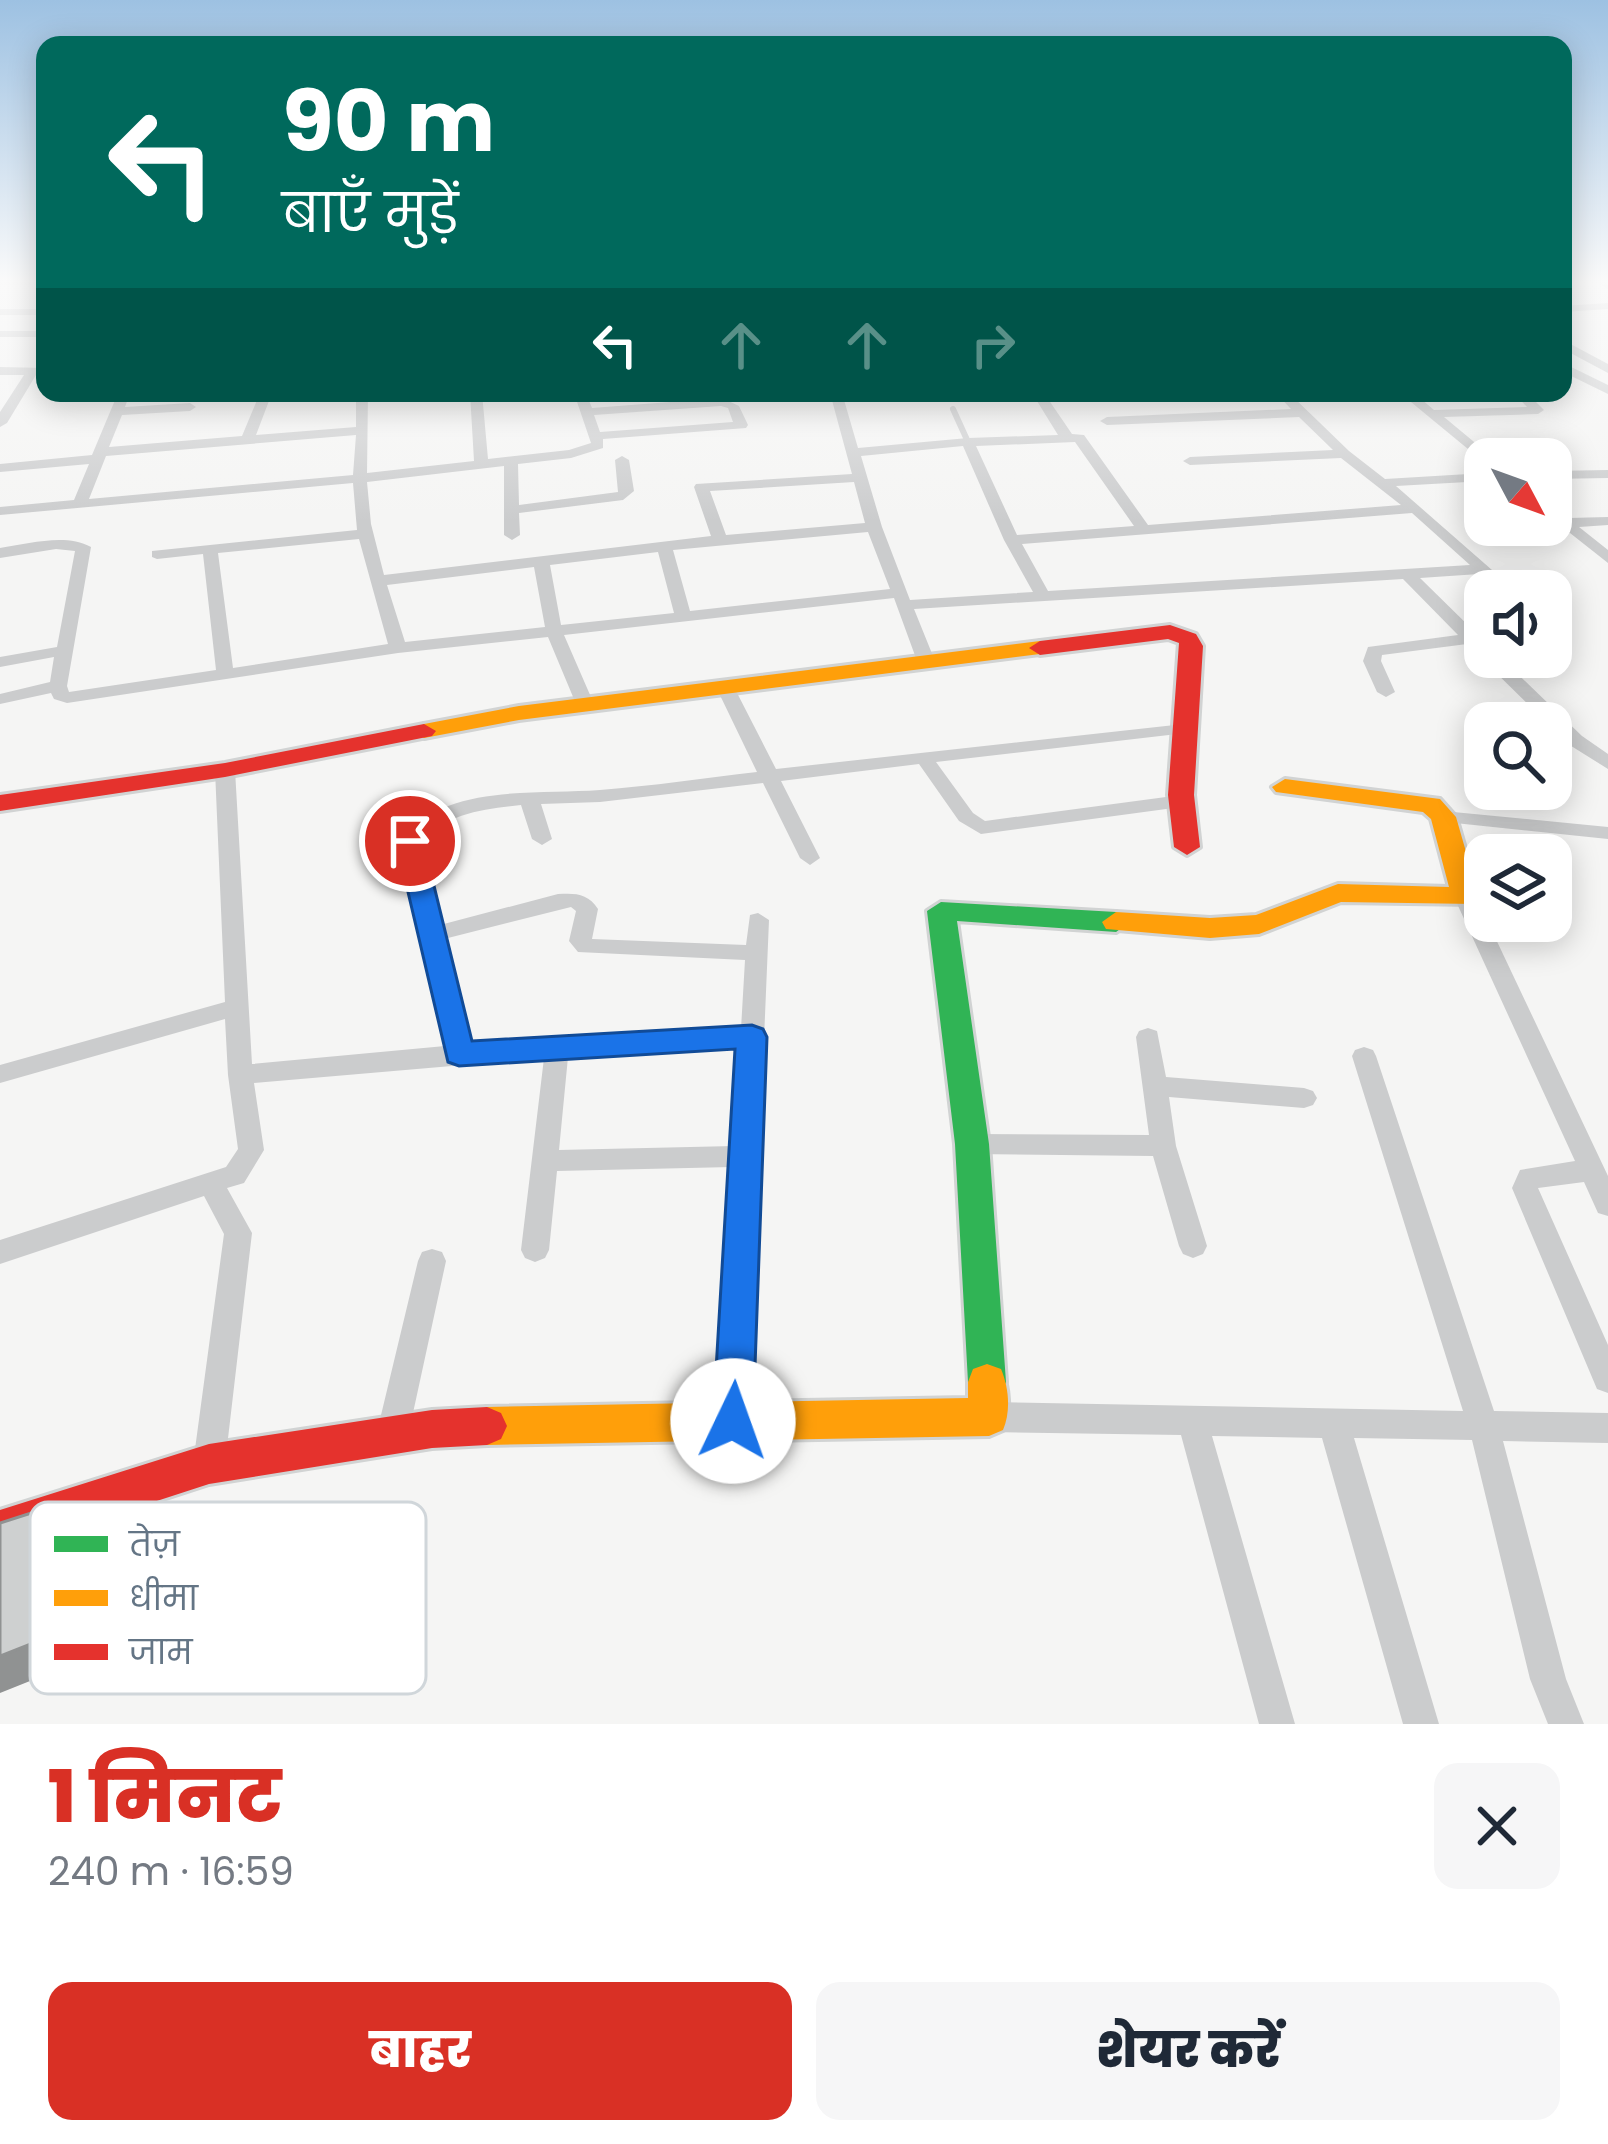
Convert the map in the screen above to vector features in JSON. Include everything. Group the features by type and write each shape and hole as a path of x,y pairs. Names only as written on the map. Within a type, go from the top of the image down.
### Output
{"street":[{"path":"0,371 36,371"},
{"path":"1572,372 1608,390"},
{"path":"2,418 36,373"},
{"path":"0,387 23,387"},
{"path":"81,501 120,402"},
{"path":"248,439 262,402"},
{"path":"362,402 356,478 363,534 398,648"},
{"path":"477,402 481,464"},
{"path":"0,511 586,451 598,445 582,402"},
{"path":"585,412 722,402 733,406 741,425 594,436"},
{"path":"839,402 874,527 926,661"},
{"path":"1044,402 1066,436"},
{"path":"1291,402 1482,569"},
{"path":"1417,402 1464,441"},
{"path":"1431,414 1538,410 1530,402"},
{"path":"117,411 190,407"},
{"path":"1107,421 1247,409 1301,413"},
{"path":"0,468 363,430"},
{"path":"856,452 1066,436 1083,442 1144,530"},
{"path":"968,442 1042,594"},
{"path":"1190,461 1345,454"},
{"path":"511,510 622,496 627,491 622,460"},
{"path":"511,462 512,536"},
{"path":"1572,475 1608,474"},
{"path":"720,540 701,487 859,478"},
{"path":"1382,483 1464,478"},
{"path":"1012,540 1415,508"},
{"path":"1572,523 1608,521"},
{"path":"378,581 720,540 874,527"},
{"path":"1572,528 1608,558"},
{"path":"157,554 363,534"},
{"path":"0,553 56,544 83,547 58,686 60,695 67,698 398,648 683,614 1482,569"},
{"path":"664,547 683,614"},
{"path":"209,549 225,675"},
{"path":"542,561 554,630 585,704"},
{"path":"1405,572 1464,624"},
{"path":"0,803 225,770 585,704 1176,633 1192,646 1181,801 1187,847"},
{"path":"1386,692 1372,661 1374,651 1464,638"},
{"path":"0,662 66,650"},
{"path":"1511,678 1574,740 1608,763"},
{"path":"0,699 58,686"},
{"path":"726,688 810,858"},
{"path":"459,1054 410,841 434,817 529,798 600,796 1186,727"},
{"path":"923,757 966,818 981,828 1181,801"},
{"path":"0,1252 212,1186 235,1175 251,1150 240,1075 225,770"},
{"path":"1286,788 1432,805 1443,818 1464,893"},
{"path":"529,798 542,838"},
{"path":"1443,818 1608,833"},
{"path":"989,1417 972,1144 941,911 1210,928 1259,924 1338,893 1464,897"},
{"path":"433,934 576,900 587,909 580,941 586,947 755,953"},
{"path":"733,1421 758,920"},
{"path":"1486,942 1608,1205"},
{"path":"0,1074 236,1006"},
{"path":"240,1075 459,1054 752,1037"},
{"path":"1148,1037 1162,1146 1193,1246"},
{"path":"535,1250 557,1048"},
{"path":"1364,1057 1483,1424 1548,1679 1566,1724"},
{"path":"1155,1086 1304,1098"},
{"path":"972,1144 1162,1146"},
{"path":"545,1161 746,1156"},
{"path":"1592,1170 1529,1178 1525,1189 1608,1379"},
{"path":"209,1464 238,1233 212,1186"},
{"path":"392,1436 432,1261"},
{"path":"90,1502 209,1464 392,1436 657,1417 733,1421 989,1417 1608,1429"},
{"path":"1192,1420 1277,1724"},
{"path":"1334,1424 1421,1724"},
{"path":"0,1531 30,1521"}],"lane":[{"path":"953,409 968,442"}],"building":[{"path":"30,1513 30,1644 0,1656 0,1523"}],"traffic: fast":[{"path":"987,1382 972,1144 941,911 1116,922"}],"traffic: slow":[{"path":"424,731 519,713 1040,648"},
{"path":"1116,922 1210,928 1259,924 1338,893 1465,897 1443,817 1431,805 1285,787"},
{"path":"487,1426 989,1417 987,1382"}],"traffic: jam":[{"path":"1040,648 1170,632 1188,639 1192,646 1181,795 1187,847"},
{"path":"0,803 225,770 424,731"},
{"path":"90,1502 209,1464 432,1429 487,1426"},
{"path":"0,1531 30,1521"}],"route":[{"path":"410,841 459,1054 752,1037 733,1421"}]}
